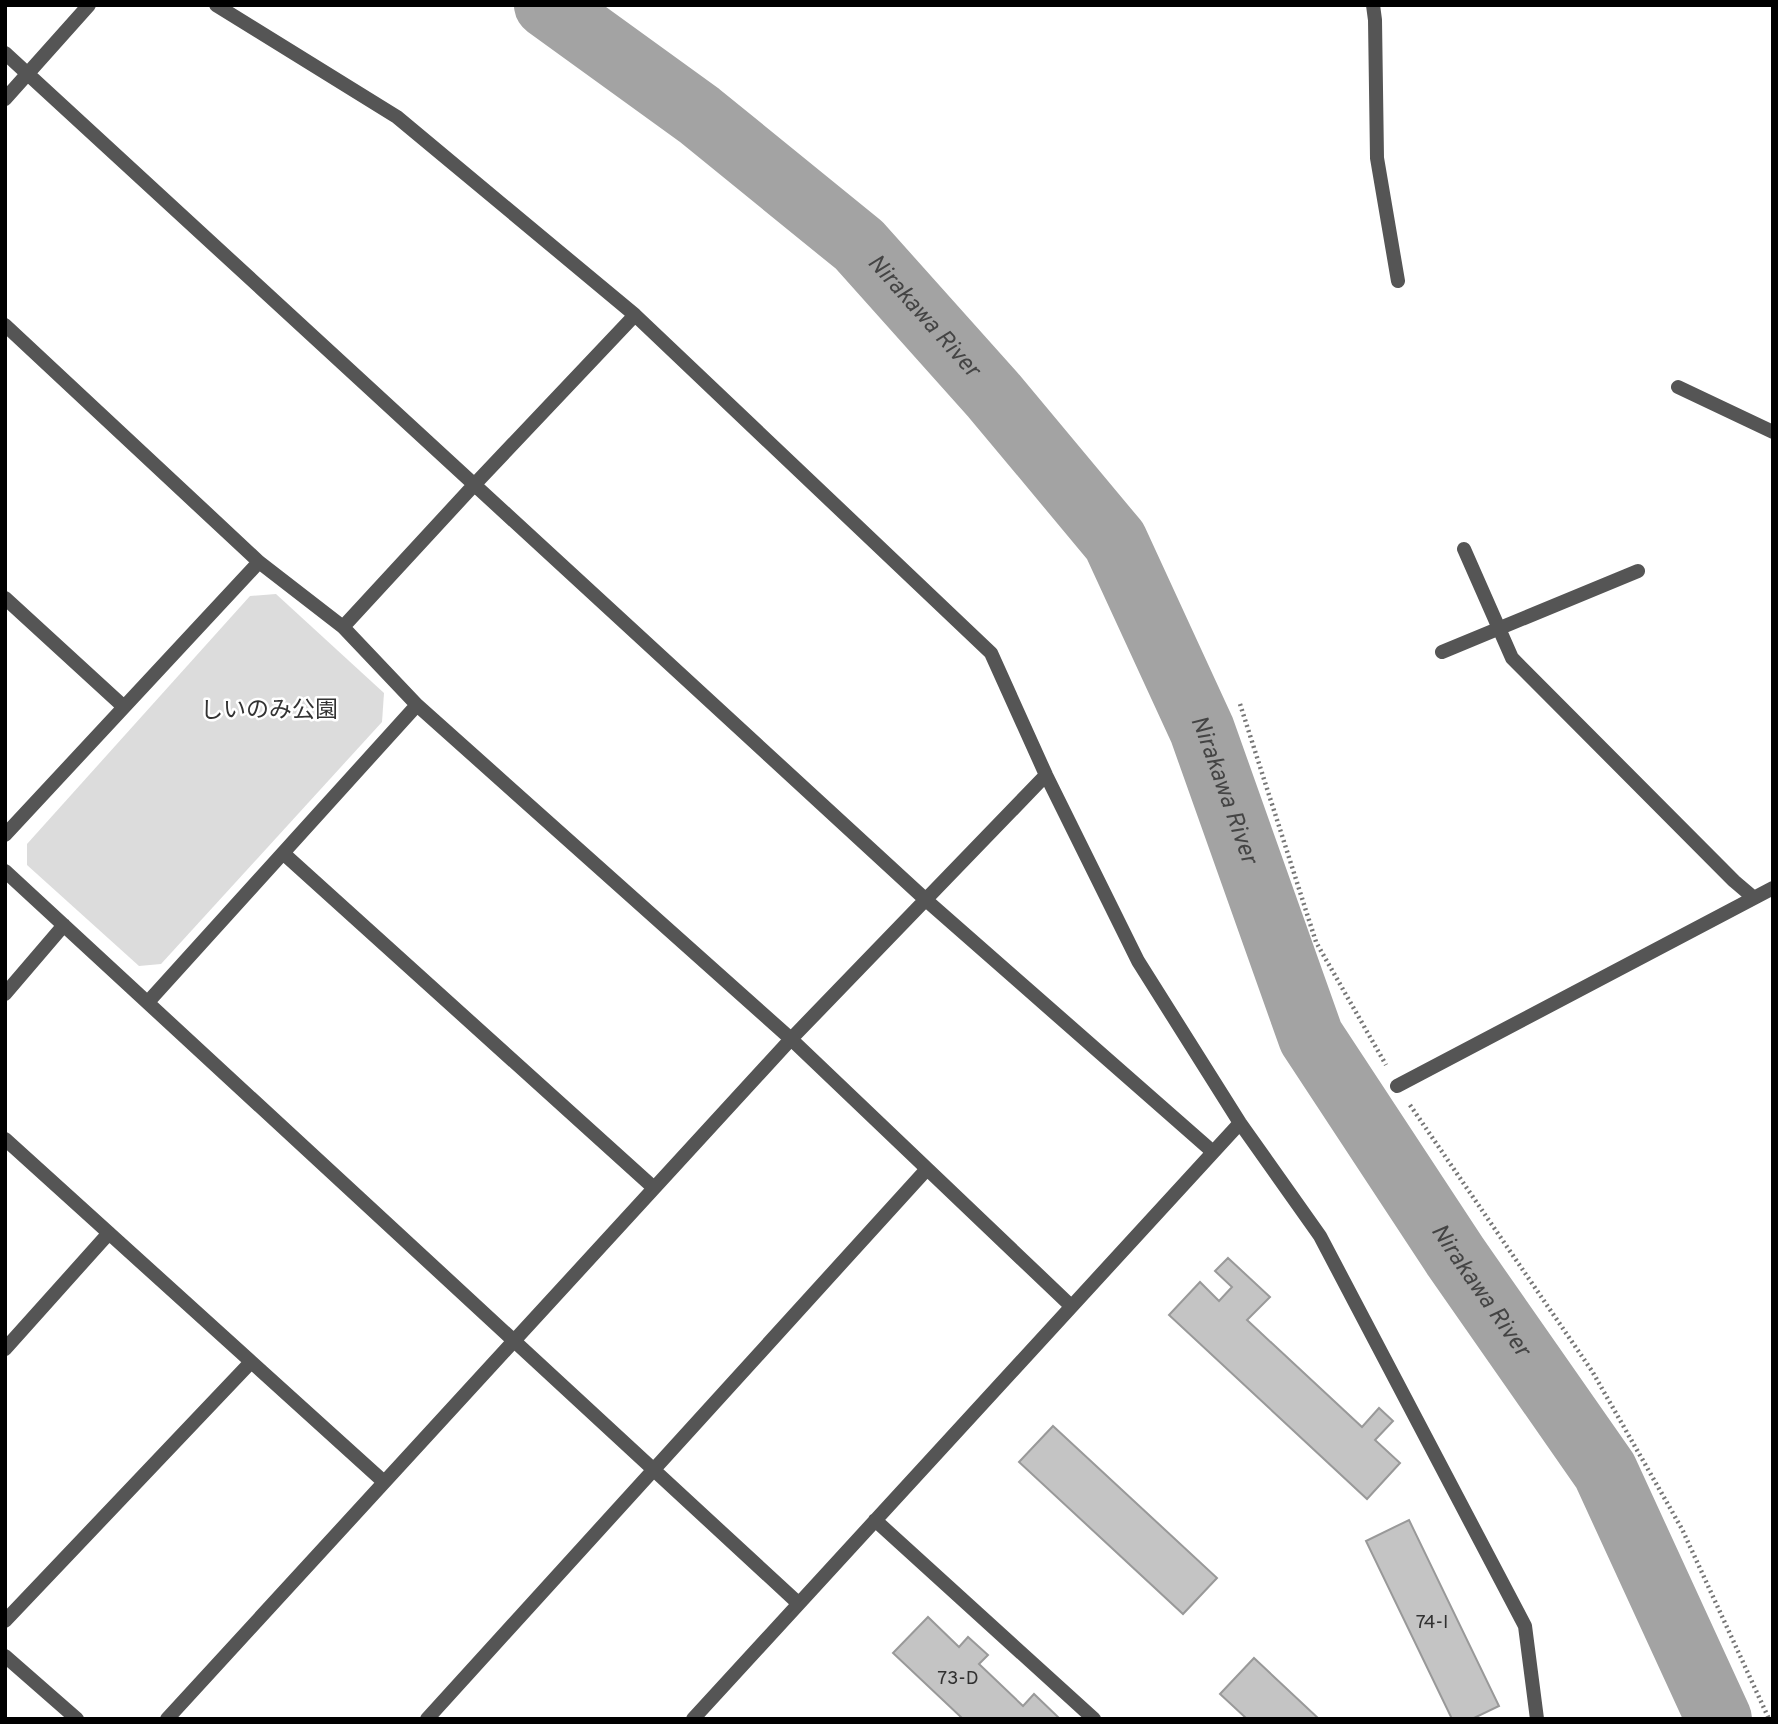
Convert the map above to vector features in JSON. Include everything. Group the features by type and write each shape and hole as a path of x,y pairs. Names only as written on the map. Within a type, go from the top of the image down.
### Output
{"street":[{"path":"5,99 89,5"},
{"path":"215,5 397,117 635,315 990,653 1046,775 1138,961 1240,1123 1320,1236 1525,1626 1537,1719"},
{"path":"1373,5 1376,20 1377,158 1398,281"},
{"path":"5,53 926,900 1213,1152"},
{"path":"343,627 635,315"},
{"path":"5,325 259,562 343,627 417,705 791,1039 1071,1306"},
{"path":"1678,387 1773,432"},
{"path":"1464,549 1512,658 1734,881 1755,898"},
{"path":"5,835 259,562"},
{"path":"1442,652 1638,571"},
{"path":"5,598 124,707"},
{"path":"148,1002 417,705"},
{"path":"167,1719 791,1039 1046,775"},
{"path":"283,853 654,1188"},
{"path":"5,871 798,1603"},
{"path":"1397,1086 1773,888"},
{"path":"5,994 64,925"},
{"path":"693,1719 1240,1123"},
{"path":"5,1139 384,1482"},
{"path":"427,1719 928,1169"},
{"path":"5,1349 109,1233"},
{"path":"5,1621 251,1362"},
{"path":"875,1520 1094,1719"},
{"path":"5,1656 77,1719"}],"path":[{"path":"1240,704 1316,942 1397,1086 1592,1371 1682,1529 1769,1719"}],"green space":[{"name":"しいのみ公園","path":"276,594 384,693 382,722 161,964 139,966 27,865 27,844 250,596"}],"building":[{"path":"1228,1258 1270,1297 1247,1320 1362,1427 1379,1408 1393,1421 1375,1440 1400,1463 1367,1499 1169,1315 1200,1282 1219,1301 1232,1287 1215,1271"},
{"path":"1053,1426 1217,1578 1183,1614 1019,1462"},
{"path":"1409,1520 1499,1706 1472,1719 1452,1719 1366,1541"},
{"path":"928,1617 959,1647 968,1637 988,1655 979,1664 1023,1706 1034,1694 1059,1718 963,1719 893,1653"},
{"path":"1254,1658 1319,1719 1247,1719 1220,1694"}],"waterway":[{"name":"Nirakawa River","path":"547,5 699,115 859,245 994,396 1115,541 1202,730 1311,1037 1455,1256 1605,1471 1719,1719"}]}
